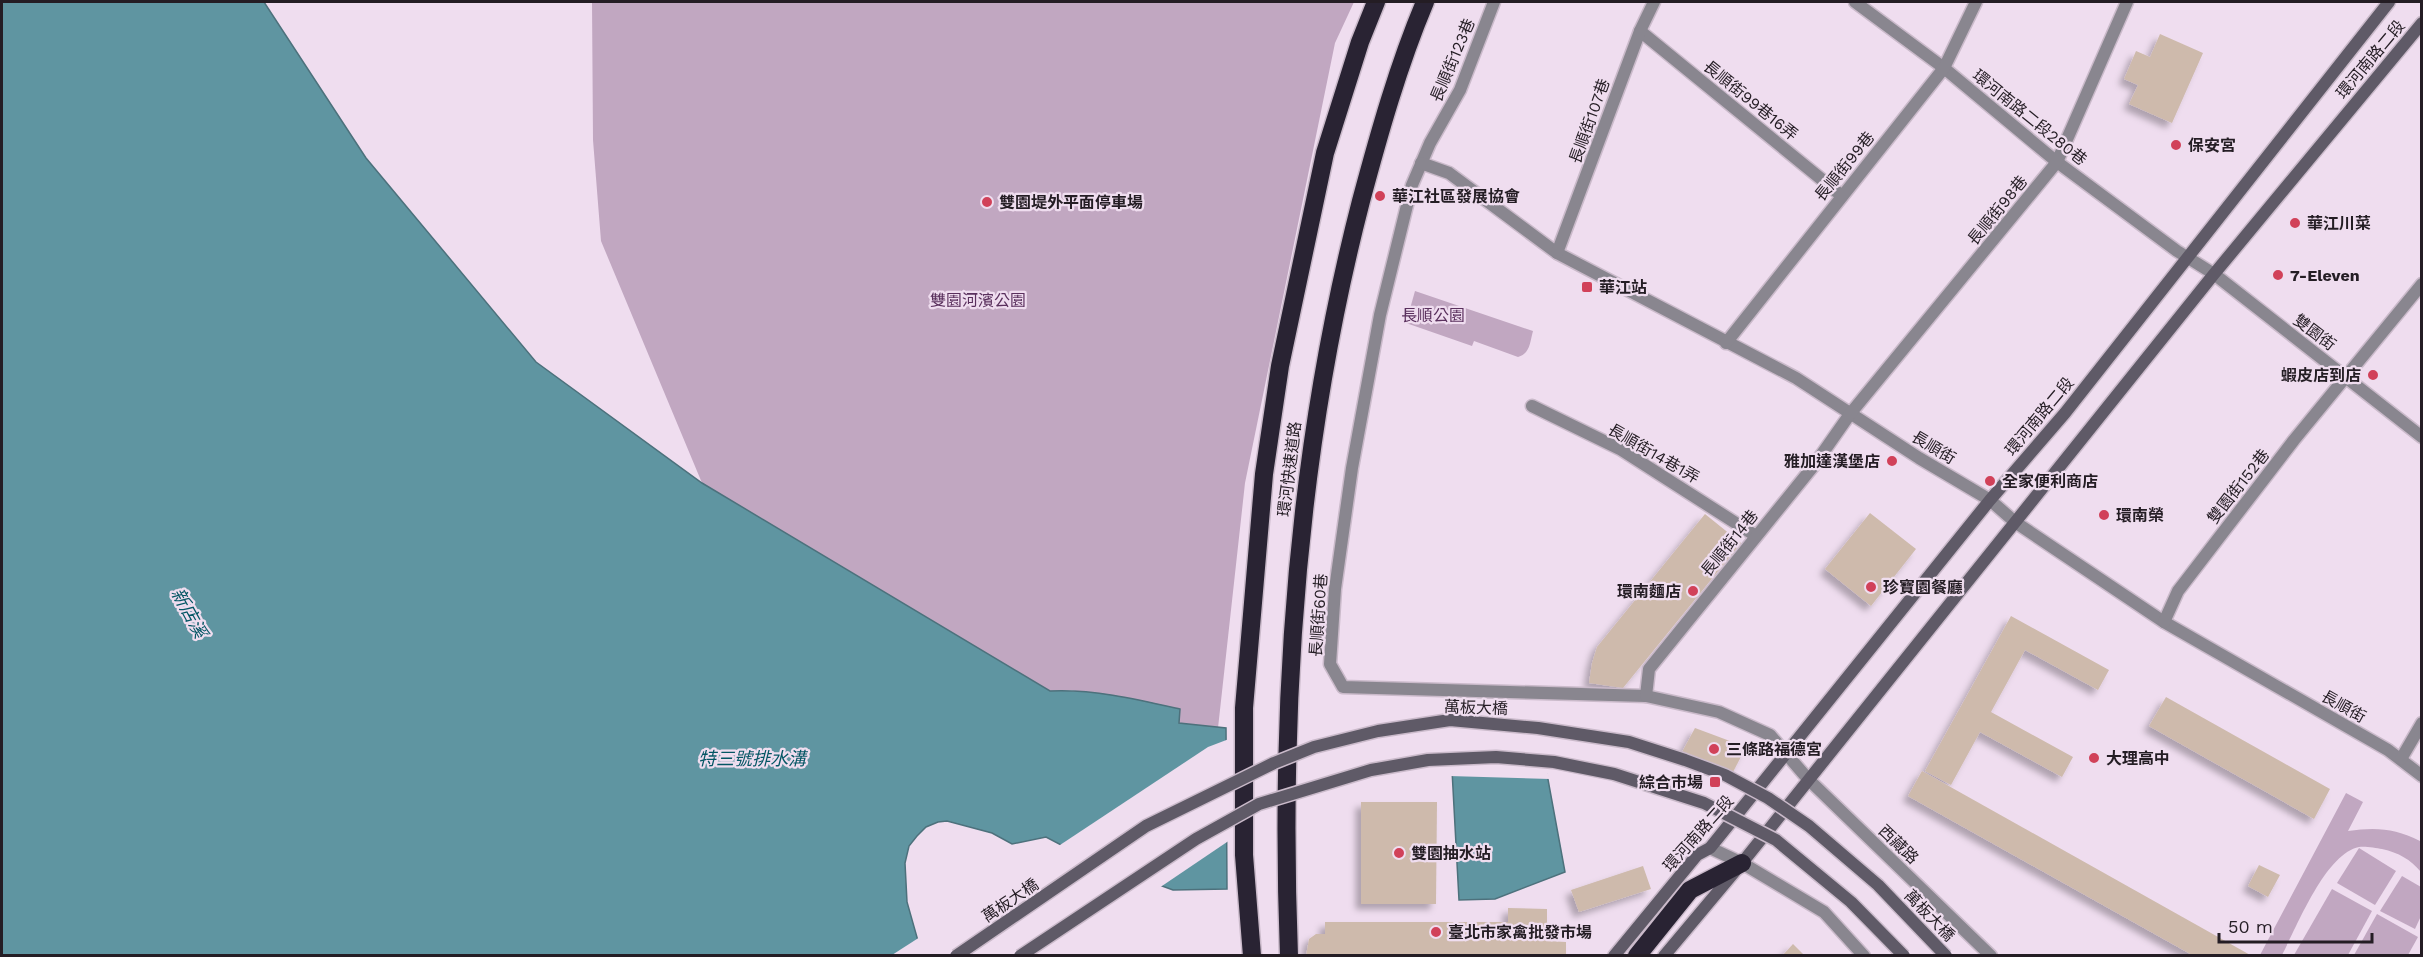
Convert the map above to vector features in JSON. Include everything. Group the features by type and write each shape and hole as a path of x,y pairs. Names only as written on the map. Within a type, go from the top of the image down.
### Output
{"highway":[{"path":"1360,42 1371,2"},
{"name":"環河快速道路","path":"1253,956 1244,855 1245,708 1264,474 1280,366 1300,262 1325,153 1360,42 1376,2"},
{"name":"環河快速道路","path":"1289,956 1288,709 1295,595 1305,489 1323,372 1346,260 1378,137 1425,2"},
{"path":"1637,956 1690,890 1742,863"}],"street":[{"name":"長順街123巷","path":"1421,163 1460,90 1494,2"},
{"name":"長順街107巷","path":"1557,253 1640,31 1654,2"},
{"name":"環河南路二段280巷","path":"1855,2 1944,68 2057,162 2186,257"},
{"name":"長順街99巷","path":"1726,343 1944,68 1976,2"},
{"name":"長順街98巷","path":"1850,414 2057,162 2127,2"},
{"name":"環河南路二段","path":"1614,956 1697,855 1710,848 1788,754 1990,500 2065,413 2389,2"},
{"name":"環河南路二段","path":"1664,956 1742,863 2214,274 2421,23"},
{"name":"長順街99巷16弄","path":"1640,31 1842,196"},
{"name":"長順街","path":"1421,163 1449,173 1557,253 1796,378 1990,500 2015,522 2164,622 2401,759 2421,776"},
{"name":"長順街60巷","path":"1421,163 1412,185 1380,315 1356,444 1335,589 1330,664 1343,687 1646,696 1719,712 1770,735 1788,754"},
{"name":"雙園街","path":"2186,257 2214,274 2421,437"},
{"name":"雙園街152巷","path":"2164,622 2178,591 2294,441 2421,284"},
{"name":"長順街14巷1弄","path":"1532,406 1620,449 1756,536"},
{"name":"長順街14巷","path":"1646,696 1649,669 1815,464 1850,414"},
{"name":"萬板大橋","path":"956,956 1146,826 1274,763 1314,747 1378,730 1450,720 1539,728 1629,742 1725,775 1768,798 1809,826 1878,885 1946,956"},
{"path":"2401,759 2421,723"},
{"name":"西藏路","path":"1788,754 1808,779 1991,956"},
{"path":"1020,956 1196,838 1259,804 1371,770 1428,760 1496,757 1554,762 1614,774 1704,802 1776,840 1851,902 1904,956"},
{"path":"1710,848 1742,863 1824,912 1864,956"}],"green space":[{"name":"雙園河濱公園","path":"592,2 1354,2 1335,43 1245,483 1218,728 1179,723 1072,690 1050,691 702,483 601,241 593,140"},
{"name":"長順公園","path":"1415,291 1533,331 1527,350 1518,357 1474,341 1472,346 1406,323"},
{"path":"2346,793 2363,802 2348,831 2385,830 2402,833 2420,841 2421,872 2413,863 2394,852 2359,847 2347,853 2335,863 2313,893 2282,955 2260,955"},
{"path":"2359,848 2396,871 2375,905 2337,883"},
{"path":"2402,876 2421,887 2421,916 2415,929 2380,911"},
{"path":"2332,889 2372,911 2348,955 2294,955"},
{"path":"2377,914 2418,937 2408,955 2354,955"}],"water":[{"path":"2,2 264,2 366,158 536,362 702,483 1050,691 1099,693 1147,702 1180,709 1179,723 1226,728 1227,889 1173,890 1088,859 1046,837 1012,844 992,833 947,821 926,827 917,836 909,846 905,863 907,902 922,955 2,956"},
{"path":"1452,770 1547,774 1565,872 1495,899 1459,900"}],"pier":[{"path":"1229,739 1230,840 1159,888 1086,862 1057,847 1208,747"},
{"path":"1452,767 1547,771 1550,779 1449,776 1449,769"},
{"path":"920,937 925,956 892,955"}],"building":[{"path":"2160,34 2203,53 2172,123 2129,104 2138,85 2124,79 2136,51 2150,57"},
{"path":"1870,513 1916,549 1871,606 1825,569"},
{"path":"1705,514 1741,543 1623,688 1589,683 1597,647"},
{"path":"2011,616 2109,670 2098,690 2025,650 1991,712 2073,757 2062,777 1980,732 1951,785 1925,771"},
{"path":"2166,697 2330,789 2314,819 2149,726"},
{"name":"三條路福德宮","path":"1695,728 1746,747 1733,772 1682,752"},
{"path":"1922,771 2252,956 2194,956 1908,796"},
{"name":"雙園抽水站","path":"1361,802 1437,802 1436,904 1361,904"},
{"path":"2259,865 2280,875 2268,897 2248,886"},
{"path":"1643,866 1651,889 1579,912 1571,890"},
{"name":"臺北市家禽批發市場","path":"1508,908 1547,909 1547,941 1566,942 1566,956 1306,956 1309,939 1316,934 1325,934 1325,922 1508,922"},
{"path":"1793,944 1805,956 1782,956"}],"place":[{"name":"保安宮","path":"2176,145"},
{"name":"華江社區發展協會","path":"1380,196"},
{"name":"雙園堤外平面停車場","path":"987,202"},
{"name":"華江川菜","path":"2295,223"},
{"name":"7-Eleven","path":"2278,275"},
{"name":"華江站","path":"1587,287"},
{"name":"蝦皮店到店","path":"2373,375"},
{"name":"雅加達漢堡店","path":"1892,461"},
{"name":"全家便利商店","path":"1990,481"},
{"name":"環南榮","path":"2104,515"},
{"name":"珍寶園餐廳","path":"1871,587"},
{"name":"環南麵店","path":"1693,591"},
{"name":"三條路福德宮","path":"1714,749"},
{"name":"大理高中","path":"2094,758"},
{"name":"綜合市場","path":"1715,782"},
{"name":"雙園抽水站","path":"1399,853"},
{"name":"臺北市家禽批發市場","path":"1436,932"}],"water label":[{"name":"新店溪","path":"189,613"},
{"name":"特三號排水溝","path":"752,759"}]}
